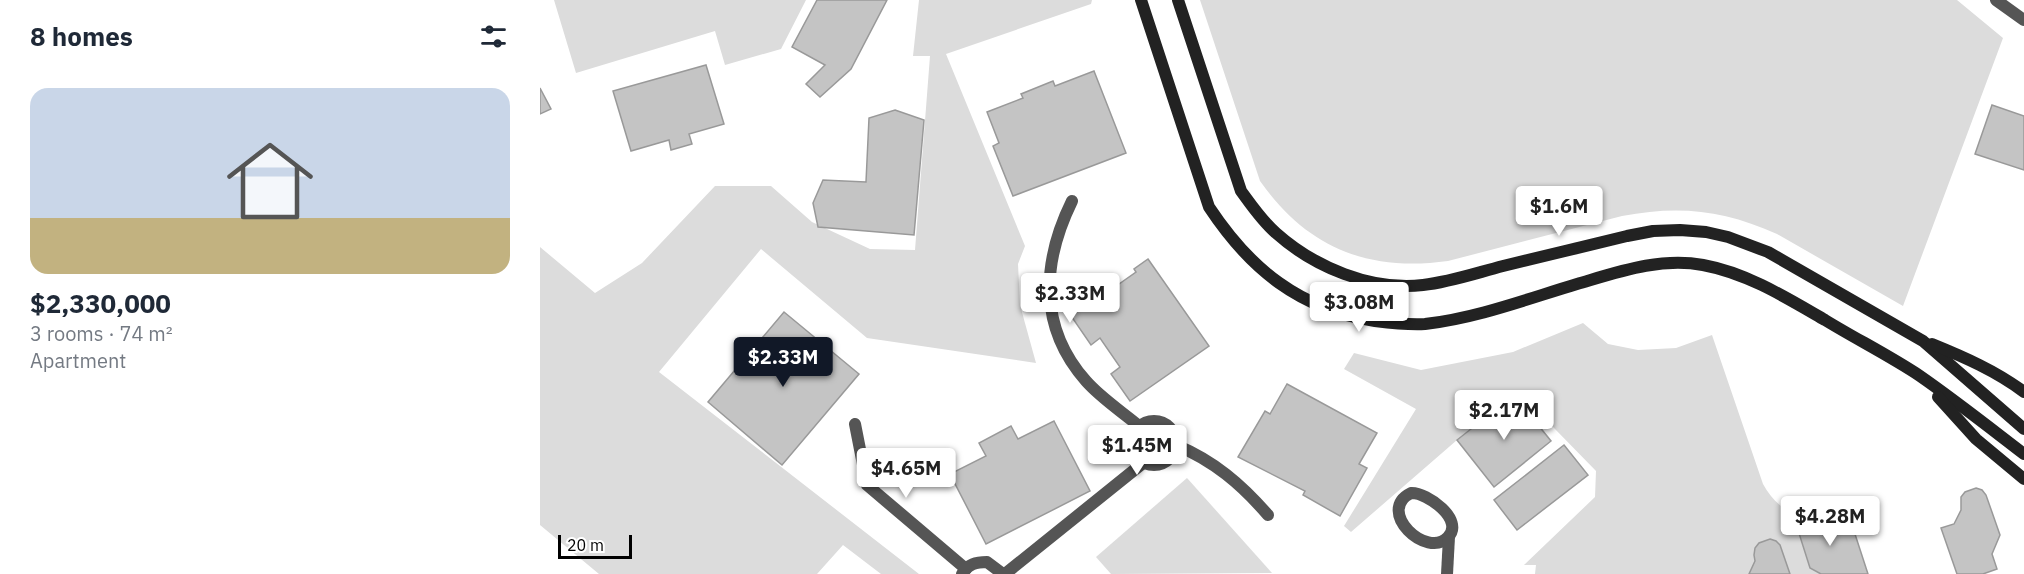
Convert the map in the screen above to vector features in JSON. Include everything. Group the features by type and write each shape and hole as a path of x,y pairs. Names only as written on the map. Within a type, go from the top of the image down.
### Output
{"main road":[{"path":"1141,0 1209,207 1228,236 1250,260 1275,281 1301,297 1359,318 1391,323 1423,324 1460,318 1633,268 1679,263 1701,265 1736,274 1780,294 1919,376 2024,454"},
{"path":"1178,0 1241,191 1275,232 1296,249 1319,263 1368,280 1394,285 1420,285 1452,280 1627,236 1671,231 1706,232 1728,237 1768,252 1923,341 1968,359 2012,382 2024,392"},
{"path":"1923,341 2024,429"},
{"path":"1919,376 1976,439 2024,479"}],"street":[{"path":"1996,0 2024,20"},
{"path":"1072,201 1055,241 1050,263 1049,284 1054,325 1068,355 1087,382 1139,426"},
{"path":"1155,420 1171,428 1176,445 1174,453 1168,460 1161,465 1152,465 1136,458 1131,441 1133,433 1139,426 1155,420"},
{"path":"855,424 867,485 964,571 975,562 987,562 1004,574 1143,463"},
{"path":"1176,445 1213,463 1230,475 1268,515"},
{"path":"1447,574 1449,537 1454,525 1452,519 1426,495 1412,493 1400,502 1398,517 1423,542 1438,543 1449,537"}],"shaded area":[{"path":"554,0 806,0 781,49 725,65 715,31 576,73"},
{"path":"919,0 1092,0 1091,4 946,54 1025,246 1018,264 1020,305 1036,363 867,338 761,249 659,372 919,574 881,574 843,545 817,574 599,574 540,525 540,247 595,293 642,263 715,186 771,186 812,222 870,249 915,250 930,56 913,56"},
{"path":"1200,0 1957,0 2003,38 1903,306 1777,234 1738,220 1701,212 1663,211 1622,216 1448,261 1391,263 1342,250 1319,239 1298,223 1278,204 1260,181"},
{"path":"1583,323 1608,344 1638,350 1676,348 1712,335 1763,484 1779,504 1801,516 1797,521 1797,527 1810,568 1821,574 1535,574 1536,565 1524,565 1595,497 1596,471 1519,392 1457,440 1351,532 1344,526 1416,409 1344,369 1354,353 1421,370 1513,352"},
{"path":"1187,478 1272,573 1111,574 1096,557"}],"building":[{"path":"817,0 887,0 851,69 820,97 806,84 825,65 792,47"},
{"path":"706,65 724,124 689,134 692,144 671,150 669,140 631,151 613,91"},
{"path":"1094,71 1126,153 1013,196 993,146 999,143 987,112 1023,98 1021,94 1053,81 1055,86"},
{"path":"540,88 551,109 540,114"},
{"path":"1992,105 2024,116 2024,170 1975,154"},
{"path":"895,110 924,120 914,235 818,227 813,203 823,180 866,182 869,118"},
{"path":"1148,259 1209,346 1130,401 1111,374 1120,367 1100,338 1091,345 1067,310 1115,278 1119,284 1136,272 1134,269"},
{"path":"784,312 859,374 782,465 708,402"},
{"path":"1287,384 1377,433 1359,464 1367,468 1340,516 1303,495 1305,491 1238,457 1265,411 1270,414"},
{"path":"1514,395 1551,441 1494,487 1457,440"},
{"path":"1054,421 1090,491 986,544 950,474 986,456 979,443 1011,426 1018,439"},
{"path":"1564,445 1588,475 1517,530 1494,500"},
{"path":"1976,488 1982,490 1986,495 2000,535 1992,554 1997,569 1983,574 1957,574 1941,528 1954,524 1961,510 1961,497 1965,492"},
{"path":"1813,512 1819,515 1827,525 1840,532 1853,528 1868,574 1821,574 1810,568 1797,521 1801,516"},
{"path":"1770,539 1780,545 1790,574 1749,574 1755,561 1755,548 1759,543"}]}
